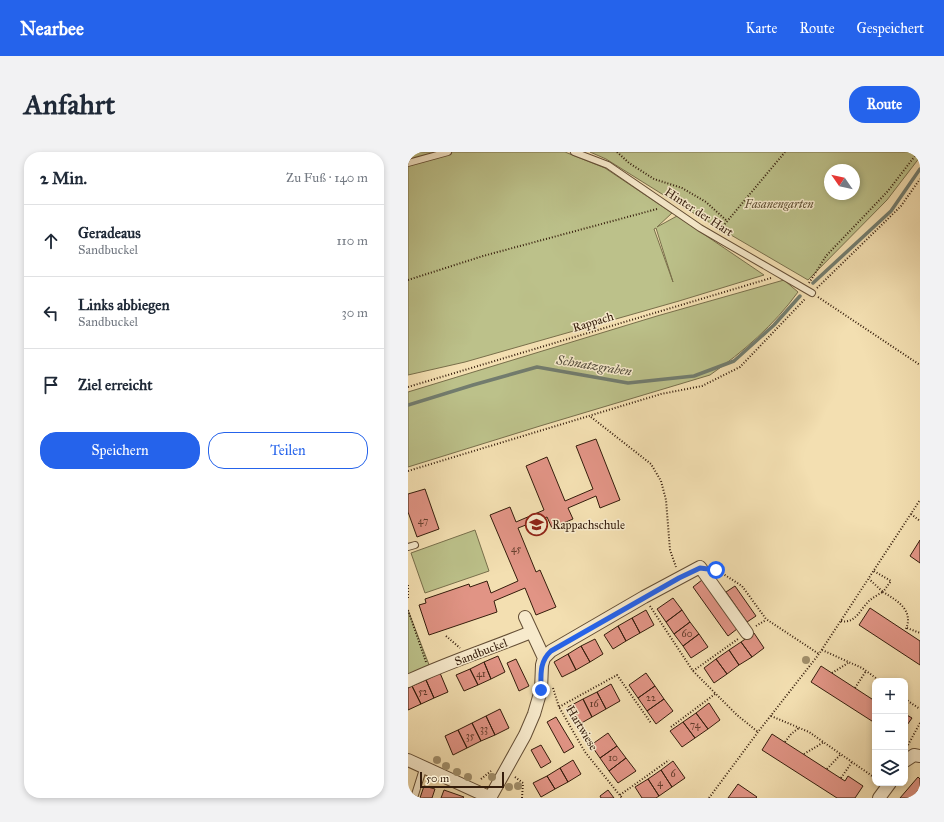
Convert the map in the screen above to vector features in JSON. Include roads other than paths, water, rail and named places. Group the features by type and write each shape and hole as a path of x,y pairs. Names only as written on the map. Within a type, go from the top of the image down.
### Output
{"street":[{"path":"408,760 424,766 490,798 525,735 534,714 541,690 542,665 544,658 551,651 644,597 700,568 747,633"},
{"path":"525,617 544,658"},
{"name":"Sandbuckel","path":"408,681 431,670 470,657 531,632"},
{"path":"908,759 914,755 920,756"},
{"path":"879,798 888,786"}],"lane":[{"path":"408,163 448,152"},
{"name":"Hinter der Hart","path":"574,152 608,165 714,236 812,292"},
{"path":"408,547 415,545"},
{"path":"414,798 424,766"}],"waterway":[{"name":"Schnatzgraben","path":"813,283 891,211 920,169"},
{"name":"Schnatzgraben","path":"408,405 537,367 628,383 694,376 734,361 774,325 800,296"}],"place":[{"name":"Rappachschule","path":"537,525"}],"park label":[{"name":"Fasanengarten","path":"779,204"}]}
